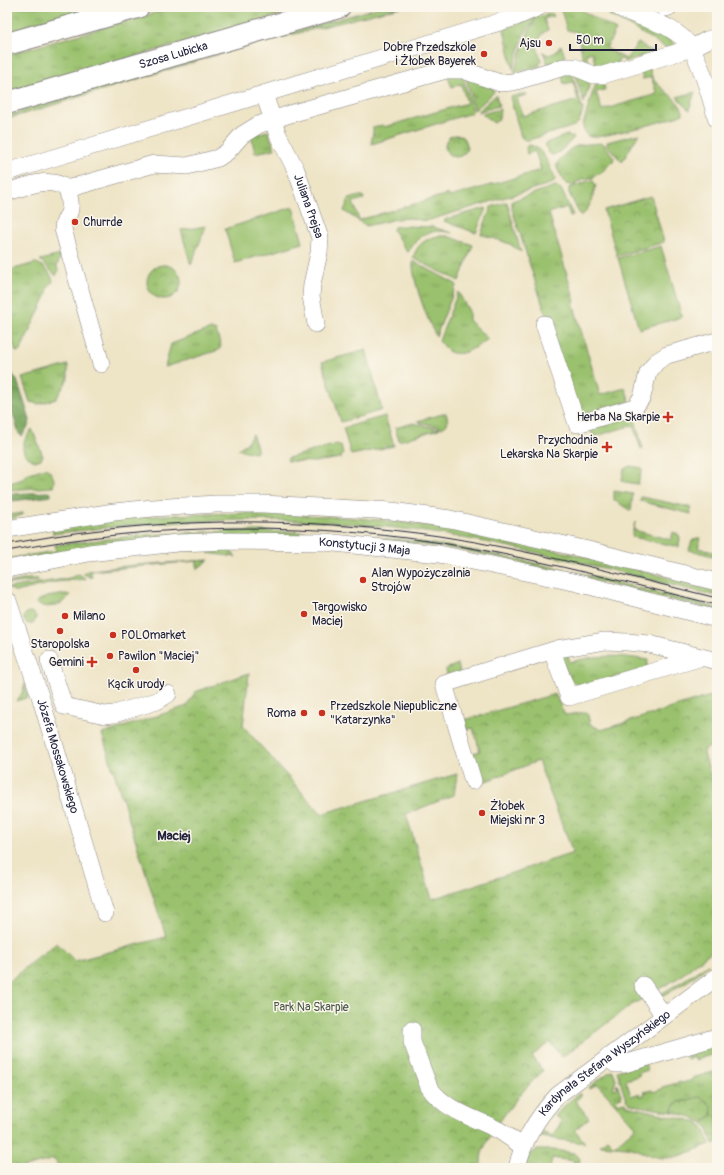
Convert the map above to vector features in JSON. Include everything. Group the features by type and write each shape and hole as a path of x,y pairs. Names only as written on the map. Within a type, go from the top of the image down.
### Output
{"main road":[{"path":"7,44 138,7"},
{"name":"Szosa Lubicka","path":"7,103 338,7"}],"street":[{"path":"7,172 516,17 539,7"},
{"path":"618,7 628,13 666,27 676,33 692,48 717,120"},
{"path":"67,189 154,164 187,166 218,158 227,152 242,135 252,128 273,120 446,70 463,70 500,83 513,82 569,66 590,74 603,75 692,48 707,40 717,37"},
{"name":"Juliana Prejsa","path":"264,94 278,135 296,170 320,238 319,254 312,284 311,296 316,324"},
{"path":"7,192 44,182 57,183 67,189 70,210 63,223 62,229 101,364"},
{"path":"544,324 577,424 635,407 642,397 648,373 656,362 667,355 717,341"},
{"path":"7,529 114,512 216,504 263,504 392,511 456,520 588,550 717,582"},
{"name":"Konstytucji 3 Maja","path":"7,569 89,553 177,543 230,541 325,542 439,554 578,582 717,619"},
{"name":"Józefa Mossakowskiego","path":"8,601 45,712 104,913"},
{"path":"473,781 444,684 552,651 576,645 605,641 649,644 709,659"},
{"path":"552,651 569,698 709,659"},
{"path":"49,660 64,706"},
{"path":"45,712 64,706 105,715 114,714 157,701 168,694"},
{"name":"Kardynała Stefana Wyszyńskiego","path":"517,1168 523,1146 534,1125 545,1109 558,1095 717,977"},
{"path":"643,984 664,1016"},
{"path":"412,1030 412,1042 432,1092 449,1106 499,1131 523,1146"},
{"path":"608,1057 615,1064 624,1064 717,1037"}],"green space":[{"path":"86,7 85,11 7,34 7,8"},
{"path":"176,7 308,7 7,93 7,55"},
{"path":"380,7 400,7 233,50 7,119 7,116 42,104"},
{"path":"566,7 576,7 616,30 606,48 626,59 638,43 654,53 624,62 623,59 618,60 618,64 597,70 592,52 586,54 589,68 584,63 577,32 567,30 561,10"},
{"path":"607,9 624,19 668,38 675,44 674,47 666,48 610,16 607,13"},
{"path":"552,13 554,16 544,19 548,30 544,32 536,44 542,62 539,63 540,66 514,73 524,42 532,26 540,16"},
{"path":"537,16 524,34 513,69 504,29"},
{"path":"561,45 565,57 564,60 548,64 543,52 549,55 556,52"},
{"path":"649,65 651,75 654,80 680,105 683,114 677,117 621,132 597,137 587,135 584,131 583,125 598,79 602,78 605,90 596,92 602,110 657,94 651,77 643,79 641,72"},
{"path":"571,70 583,110 579,122 574,126 525,140 521,137 510,97 526,93 527,95 517,98 523,116 578,100 573,82 564,84 561,73"},
{"path":"574,71 590,82 584,103"},
{"path":"462,74 473,110 471,113 372,144 373,127 383,125 384,127 467,103 461,84 452,87 447,75"},
{"path":"465,75 493,88 494,92 475,110"},
{"path":"695,92 689,110 677,97"},
{"path":"496,95 499,106 477,112"},
{"path":"500,109 499,119 494,123 482,114"},
{"path":"268,131 275,149 255,153 251,135"},
{"path":"639,134 622,162 607,145 607,142"},
{"path":"456,135 464,138 467,146 464,154 456,157 448,154 445,146 448,138"},
{"path":"567,135 574,137 558,153 552,155 549,153 546,148 546,143"},
{"path":"601,143 605,145 614,158 613,161 600,174 596,174 593,178 583,179 572,185 566,184 557,168 557,164 560,159 571,149 580,145"},
{"path":"529,145 538,149 550,166 555,179 553,183 426,221 410,218 396,219 366,226 344,211 349,199 363,196 364,199 353,202 359,220 448,194 450,197 541,170 535,151 527,154 526,147"},
{"path":"588,181 593,181 596,185 591,202 585,213 580,215 569,193 569,188"},
{"path":"556,186 561,189 573,215 570,216 567,207 549,213 600,395 625,388 630,401 587,415 582,413 575,406 512,209 512,201"},
{"path":"651,196 664,242 617,256 604,210"},
{"path":"507,202 521,252 510,244 481,234 491,207"},
{"path":"293,207 303,243 235,263 225,229"},
{"path":"486,208 476,233 444,221 446,219"},
{"path":"206,226 191,265 181,230"},
{"path":"394,227 433,227 452,233 443,231 430,232 417,240 407,252 393,230"},
{"path":"438,236 447,236 473,245 459,281 413,258 417,249 422,243"},
{"path":"661,246 682,317 639,329 618,258"},
{"path":"61,255 57,266 58,271 56,276 40,260"},
{"path":"413,261 456,284 436,336 417,288"},
{"path":"38,263 46,269 51,275 53,281 47,289 47,294 20,351 16,352 7,320 7,271"},
{"path":"164,265 176,270 181,282 176,294 164,299 152,294 147,282 152,270"},
{"path":"458,292 469,311 469,320 488,339 464,353 453,353 448,351 439,341"},
{"path":"211,329 216,331 221,346 219,350 165,367 171,344"},
{"path":"366,350 382,410 341,422 322,362"},
{"path":"68,365 68,379 56,399 39,404 30,402 22,378"},
{"path":"11,372 17,380 30,420 29,425 22,436 19,434 7,393 7,373"},
{"path":"633,412 643,449 641,449 633,425 593,437 590,426"},
{"path":"446,413 448,420 447,424 441,428 417,421"},
{"path":"385,416 394,446 351,455 343,428"},
{"path":"413,423 439,429 399,441 395,428"},
{"path":"32,429 43,456 41,459 35,461 29,458 23,451 24,442"},
{"path":"252,434 257,452 254,453 238,449 247,443"},
{"path":"337,444 341,446 343,454 341,458 314,462 287,460 288,458"},
{"path":"630,466 642,468 638,484 624,482 622,480 624,469"},
{"path":"46,468 53,476 53,487 7,490 7,484 23,479 26,474"},
{"path":"614,491 633,494 631,511 614,500"},
{"path":"51,493 51,496 13,501 11,494"},
{"path":"641,497 690,507 691,514 640,501"},
{"path":"245,513 361,518 466,532 574,554 717,590 717,596 579,562 475,540 440,534 344,523 246,520 198,521 101,528 53,534 52,528 115,519 167,515"},
{"path":"24,514 7,521 7,515"},
{"path":"635,522 634,530 671,540 673,532 679,535 679,547 633,537 632,534"},
{"path":"230,531 342,534 398,539 454,547 586,575 717,608 717,611 501,558 454,549 375,539 7,561 7,559 56,551 55,545 143,535"},
{"path":"697,538 701,538 698,548 717,553 717,557 689,550 692,541"},
{"path":"214,547 227,547 236,557 208,553"},
{"path":"209,560 197,569 197,561 91,571 92,578 82,573 91,570 135,565"},
{"path":"79,574 86,579 56,582 16,592 8,588 70,578"},
{"path":"27,579 38,579 38,581 7,584 7,583"},
{"path":"66,594 70,595 67,599 54,606 45,607 36,603 37,601 47,597"},
{"path":"32,612 35,613 35,623 28,624 25,623 24,616 25,613"},
{"path":"567,652 570,662 609,656 627,657 648,660 647,669 581,686 572,681 565,669 560,655"},
{"path":"458,664 460,673 447,677 446,669"},
{"name":"Park Na Skarpie","path":"249,673 243,726 321,814 457,774 454,795 406,814 432,899 573,853 538,761 481,783 470,754 480,751 473,728 464,730 461,721 555,694 565,715 587,712 590,724 601,730 717,694 717,744 703,750 717,799 717,947 678,978 630,1006 562,1057 550,1042 532,1056 543,1071 518,1097 494,1129 481,1156 481,1168 60,1168 54,1159 21,1168 7,1168 7,983 57,943 75,961 166,937 102,734 187,706 195,692"},
{"path":"25,683 28,697 17,701 22,693"},
{"path":"708,964 709,965 688,981 660,997 659,995"},
{"path":"717,1041 717,1053 695,1060 694,1057 687,1059 685,1050"},
{"path":"644,1062 648,1070 639,1073 639,1076 626,1080 631,1096 640,1093 641,1096 645,1094 644,1092 652,1090 653,1092 662,1089 662,1087 693,1080 692,1078 717,1071 717,1142 713,1144 707,1127 703,1123 712,1115 710,1105 688,1100 676,1103 672,1112 634,1105 626,1100 617,1071"},
{"path":"613,1071 616,1079 613,1089 616,1088 617,1084 622,1097 616,1099 617,1104 624,1102 631,1107 698,1122 706,1132 710,1144 671,1158 661,1158 632,1148 614,1146 636,1127 597,1084 590,1089 588,1088"},
{"path":"580,1093 582,1095 575,1101 589,1118 575,1130 585,1143 540,1137 543,1132 552,1137 562,1121 555,1116 567,1103"},
{"path":"699,1097 705,1100 712,1109 712,1115 703,1123 692,1117 672,1112 676,1103"},
{"path":"607,1139 614,1146 604,1145 600,1145"},
{"path":"537,1150 553,1150 575,1153 580,1159 578,1168 573,1168 574,1161 552,1158 550,1168 525,1168 529,1154"}],"tram line":[{"path":"7,544 88,531 184,523 269,522 354,526 439,536 509,548 717,598"},
{"path":"7,551 64,541 122,534 180,530 239,528 297,529 355,533 413,539 533,560 717,605"}],"place":[{"name":"Ajsu","path":"549,43"},
{"name":"Dobre Przedszkole i Żłobek Bayerek","path":"484,54"},
{"name":"Churrde","path":"75,222"},
{"name":"Herba Na Skarpie","path":"668,417"},
{"name":"Przychodnia Lekarska Na Skarpie","path":"607,447"},
{"name":"Alan Wypożyczalnia Strojów","path":"363,580"},
{"name":"Targowisko Maciej","path":"304,614"},
{"name":"Milano","path":"65,616"},
{"name":"Staropolska","path":"60,631"},
{"name":"POLOmarket","path":"113,635"},
{"name":"Pawilon \"Maciej\"","path":"110,656"},
{"name":"Gemini","path":"92,662"},
{"name":"Kącik urody","path":"136,670"},
{"name":"Roma","path":"304,713"},
{"name":"Przedszkole Niepubliczne \"Katarzynka\"","path":"322,713"},
{"name":"Żłobek Miejski nr 3","path":"482,813"}],"district":[{"name":"Maciej","path":"174,836"}]}
